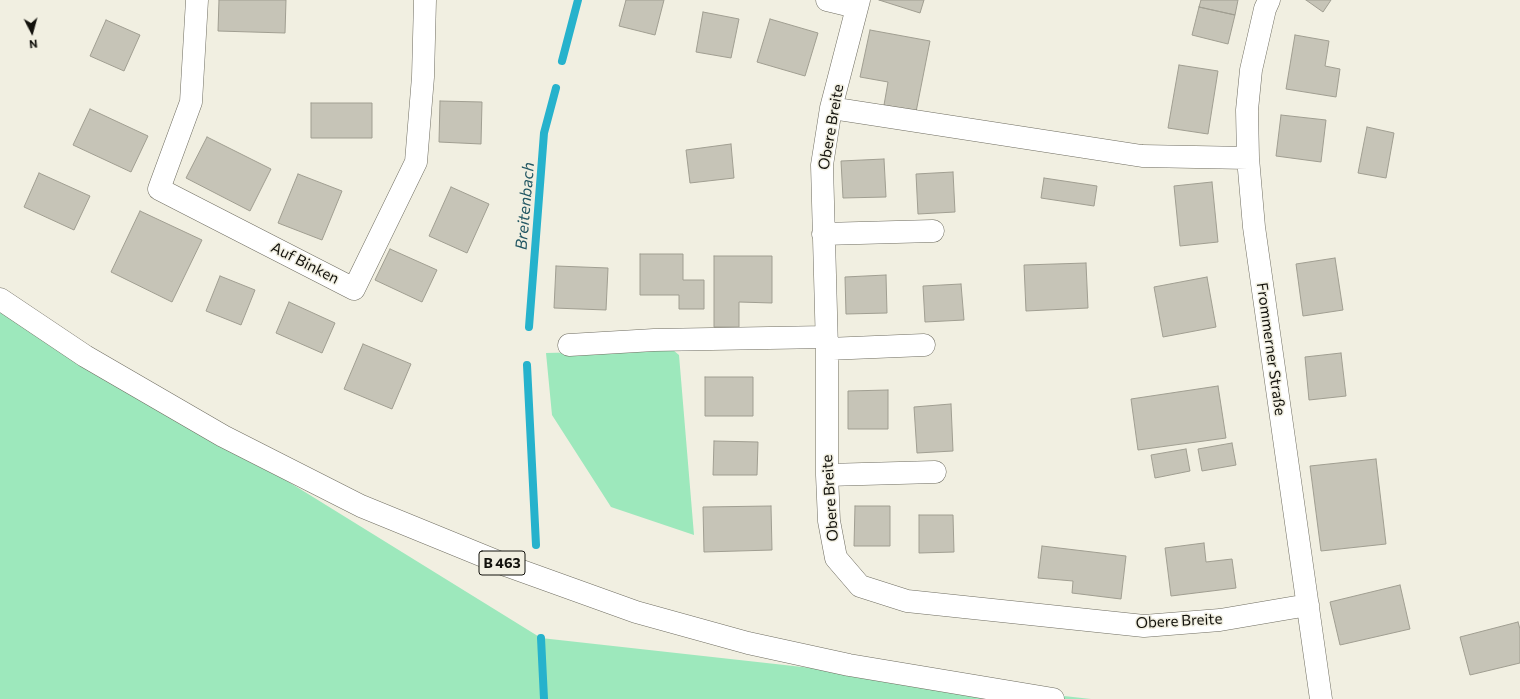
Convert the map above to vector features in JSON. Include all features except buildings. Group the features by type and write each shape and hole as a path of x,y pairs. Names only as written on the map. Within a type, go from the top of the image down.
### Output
{"street":[{"name":"Auf Binken","path":"197,0 191,102 159,189 354,288 416,162 423,77 425,0"},
{"path":"827,0 858,4"},
{"name":"Frommerner Straße","path":"1269,0 1265,9 1251,70 1247,110 1248,158 1254,227 1321,699"},
{"name":"Obere Breite","path":"858,4 832,108 822,165 827,475 829,521 836,558 860,586 907,601 1144,626 1220,620 1308,605"},
{"path":"832,108 1142,156 1248,158"},
{"path":"823,234 933,231"},
{"name":"B 463","path":"0,299 85,356 223,436 361,506 508,566 636,612 748,643 849,665 1053,699"},
{"path":"570,345 654,340 924,345"},
{"path":"827,475 935,472"}],"green space":[{"path":"0,299 85,356 541,638 1091,699 0,699"},
{"path":"673,350 679,355 694,535 611,507 552,415 546,353"}],"waterway":[{"name":"Breitenbach","path":"562,61 578,0"},
{"name":"Breitenbach","path":"529,327 544,133 556,88"},
{"name":"Breitenbach","path":"527,365 536,545"},
{"path":"541,638 544,699"}]}
